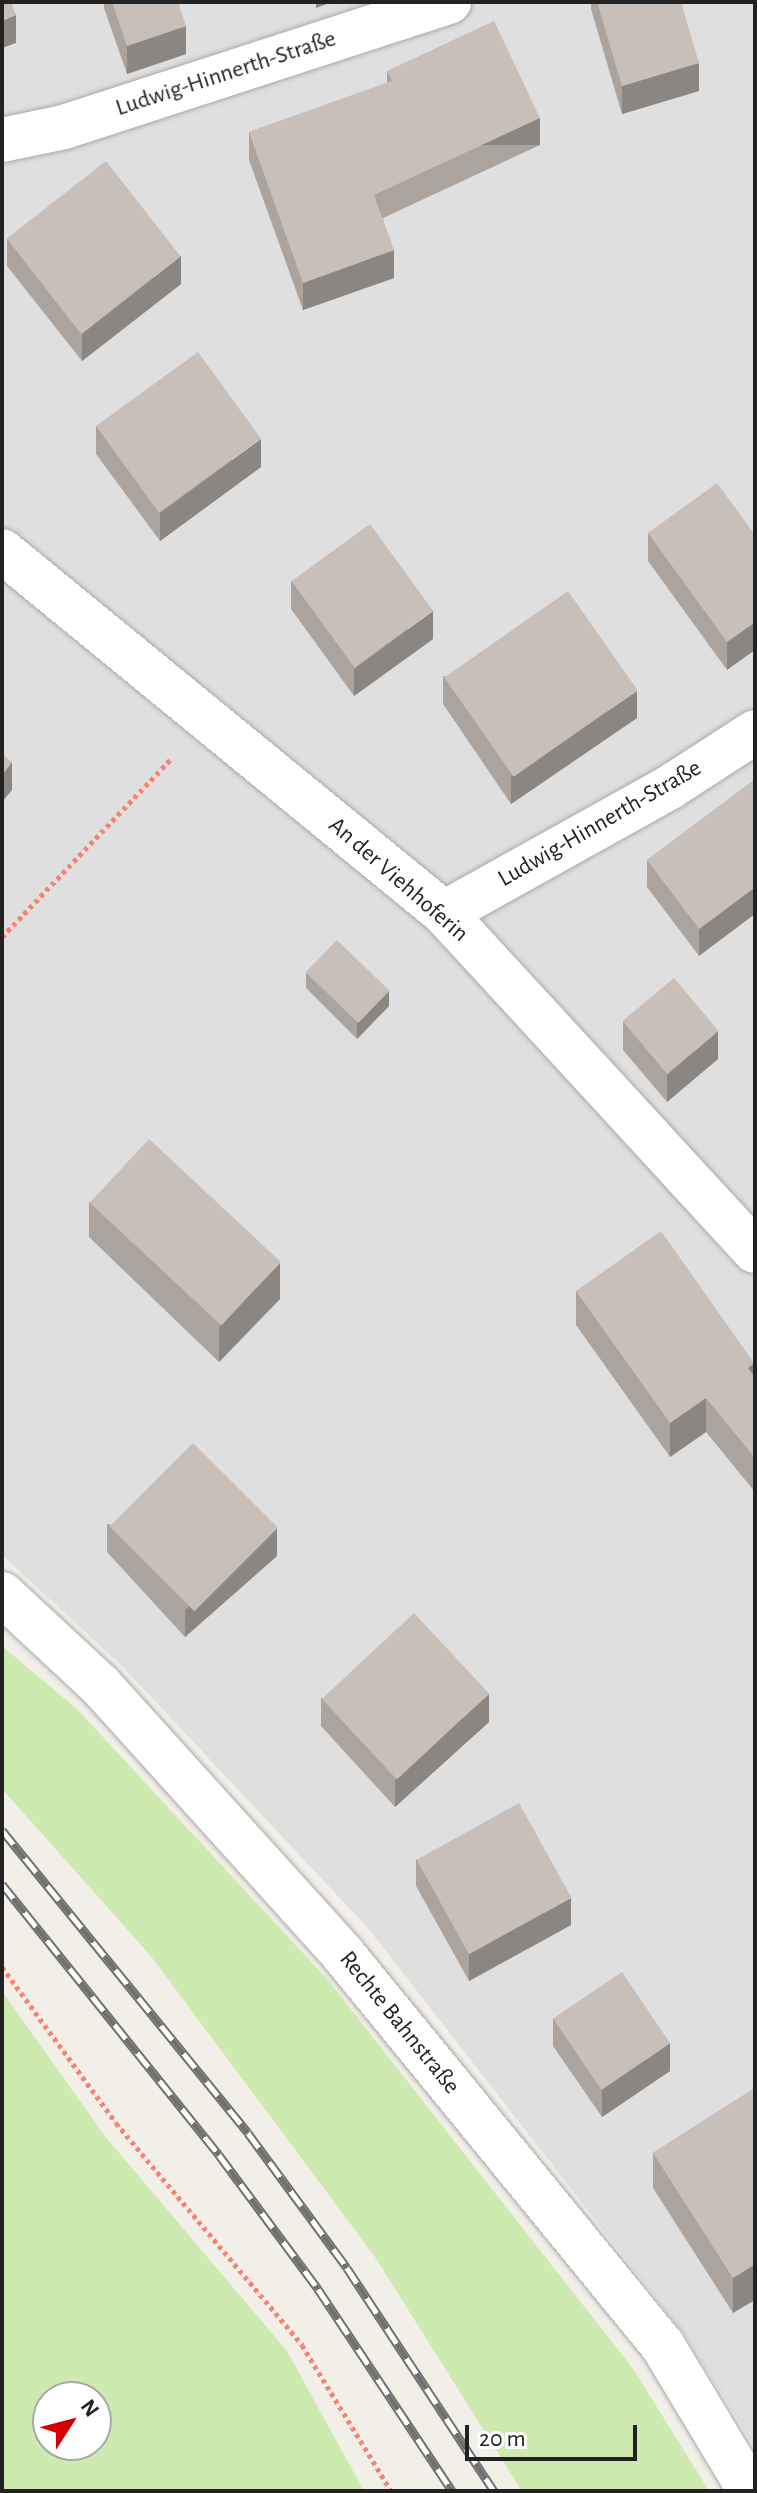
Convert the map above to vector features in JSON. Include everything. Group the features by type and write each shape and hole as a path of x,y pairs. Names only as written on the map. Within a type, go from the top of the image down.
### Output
{"street":[{"name":"Ludwig-Hinnerth-Straße","path":"2,140 64,127 449,2"},
{"name":"An der Viehhoferin","path":"2,551 444,913 755,1251"},
{"name":"Ludwig-Hinnerth-Straße","path":"444,913 670,787 755,732"},
{"name":"Rechte Bahnstraße","path":"2,1594 101,1686 342,1953 663,2346 750,2491"}],"path":[{"path":"2,937 207,721"},
{"path":"2,1967 116,2123 302,2345 391,2491"}],"shaded area":[{"path":"2,2 755,2 755,2448 687,2338 368,1928 122,1666 2,1555"}],"green space":[{"path":"2,1646 78,1710 328,1980 634,2370 709,2491 522,2491 375,2257 150,1955 2,1789"},
{"path":"2,1991 104,2135 287,2351 364,2491 2,2491"}],"building":[{"path":"2,2 11,2 16,15 2,21"},
{"path":"112,2 178,2 186,26 127,46"},
{"path":"597,2 681,2 699,63 622,86"},
{"path":"494,21 540,118 374,195 394,250 303,283 249,132 392,81 387,71"},
{"path":"106,161 180,256 81,334 7,239"},
{"path":"198,352 261,439 159,513 96,426"},
{"path":"717,483 755,535 755,622 727,642 648,533"},
{"path":"370,524 433,611 354,668 292,581"},
{"path":"568,591 637,690 514,777 444,678"},
{"path":"2,754 12,762 2,775"},
{"path":"753,781 755,887 699,929 647,860"},
{"path":"337,940 390,991 358,1023 306,972"},
{"path":"674,978 718,1031 667,1074 623,1021"},
{"path":"149,1139 281,1262 221,1325 90,1203"},
{"path":"661,1231 754,1363 748,1368 755,1377 755,1458 706,1398 670,1423 576,1291"},
{"path":"193,1443 278,1528 194,1611 110,1526"},
{"path":"414,1613 489,1693 397,1779 322,1699"},
{"path":"519,1803 571,1897 469,1954 417,1860"},
{"path":"622,1972 670,2043 601,2090 553,2018"},
{"path":"755,2088 755,2264 733,2278 653,2153"}],"railway":[{"path":"2,1830 248,2133 347,2268 494,2491"},
{"path":"2,1884 219,2155 318,2289 452,2491"}]}
